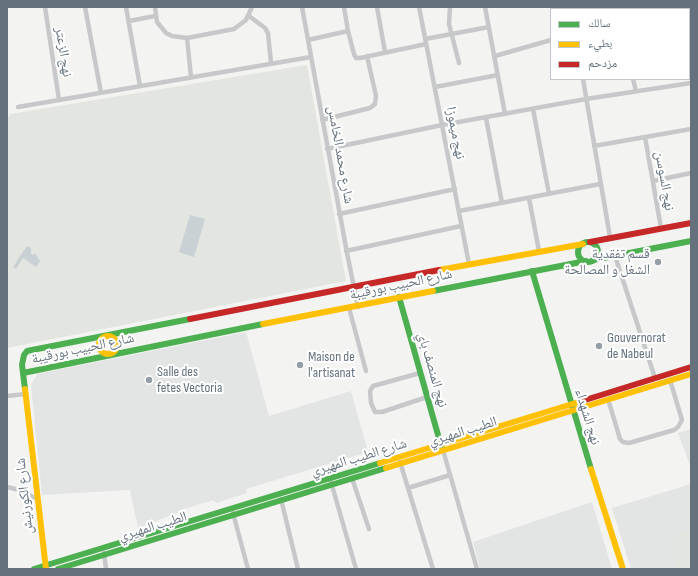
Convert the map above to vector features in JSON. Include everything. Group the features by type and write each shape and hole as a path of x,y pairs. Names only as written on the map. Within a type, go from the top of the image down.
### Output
{"street":[{"name":"نهج الزعتر","path":"45,7 59,100"},
{"path":"85,7 100,93"},
{"path":"126,7 140,86"},
{"path":"155,7 155,16 160,28 172,36 187,38 234,28 241,25 249,16 252,7"},
{"name":"شارع محمد الخامس","path":"302,7 339,214 358,306"},
{"path":"344,7 348,31 355,57 360,58 426,42 451,34 489,27"},
{"path":"377,7 385,52"},
{"name":"نهج ميموزا","path":"418,7 469,264"},
{"path":"450,7 448,15 451,34 459,63"},
{"path":"486,7 505,114"},
{"path":"129,22 155,16"},
{"path":"249,16 263,25 268,33 271,63"},
{"path":"308,40 348,31"},
{"path":"187,38 191,77"},
{"path":"495,56 550,40"},
{"path":"322,120 370,108 375,104 376,96 367,56"},
{"path":"18,107 310,57"},
{"path":"435,87 498,75"},
{"path":"583,80 610,237"},
{"path":"634,80 636,91"},
{"path":"672,80 673,85"},
{"path":"327,149 442,125 586,99 691,83"},
{"path":"533,109 549,194"},
{"path":"486,118 502,203"},
{"path":"594,146 691,129"},
{"name":"نهج السوسن","path":"645,137 661,228"},
{"path":"652,181 691,173"},
{"path":"459,211 600,184"},
{"path":"339,214 454,189"},
{"path":"529,198 539,251"},
{"path":"691,222 610,237 582,244 578,250 578,254 586,261 691,241"},
{"path":"346,251 461,226"},
{"path":"590,242 596,247 597,250 597,254 593,260"},
{"name":"شارع الحبيب بورقيبة","path":"582,244 469,264 30,350 25,353 22,358 23,373 586,261"},
{"path":"615,256 655,378"},
{"name":"نهج الشهداء","path":"532,271 571,407 623,569"},
{"name":"نهج المنصف باي","path":"399,297 442,448"},
{"path":"350,308 366,371"},
{"path":"106,336 113,337 117,343 116,350 110,355 103,353 99,347 100,340 106,336"},
{"name":"شارع الطيب المهيري","path":"34,569 104,552 400,461 691,367"},
{"path":"420,372 373,386 370,391 371,403 374,411 378,413 427,397"},
{"name":"شارع الكورنيش","path":"23,373 45,567"},
{"path":"571,407 608,399 691,374"},
{"path":"608,399 620,439 623,442 629,443 674,430 678,427 682,420 670,380"},
{"path":"7,396 26,394"},
{"path":"442,448 477,569"},
{"path":"356,569 330,482 352,478 400,461 433,569"},
{"path":"408,488 450,474"},
{"path":"352,478 368,528"},
{"path":"7,487 19,490 37,499"},
{"path":"280,497 298,569"},
{"path":"233,512 248,569"},
{"path":"104,552 106,569"},
{"name":"الطيب المهيري","path":"58,569 104,552"}],"shaded area":[{"path":"307,65 346,281 7,348 7,120 10,114"},
{"path":"190,215 205,219 194,257 179,252"},
{"path":"27,246 31,248 31,254 33,255 35,253 40,261 36,267 23,258 16,269 13,267"},
{"path":"246,332 269,416 351,391 368,452 246,489 247,493 216,503 214,500 178,511 178,513 138,528 130,490 42,495 31,385 37,374"},
{"path":"691,429 691,468 678,433"},
{"path":"691,484 691,569 631,569 612,508"},
{"path":"592,502 612,569 480,569 473,542"},
{"path":"687,531 691,532 691,569 678,569 671,547 672,542 677,534"}],"traffic: fast":[{"path":"593,260 691,241"},
{"path":"588,242 595,245 598,252 595,259 588,262 581,259 578,252 581,245 588,242"},
{"path":"433,291 586,261"},
{"path":"532,271 591,469"},
{"path":"399,297 442,449"},
{"path":"25,389 22,365 24,355 27,351 190,319"},
{"path":"23,373 263,324"},
{"path":"34,569 380,463"},
{"path":"58,569 386,468"}],"traffic: slow":[{"path":"439,270 583,244"},
{"path":"263,324 433,291"},
{"path":"104,336 112,336 117,341 117,345 115,352 112,354 104,354 99,349 99,341 104,336"},
{"path":"386,468 691,374"},
{"path":"25,389 46,569"},
{"path":"380,463 582,401"},
{"path":"591,469 623,569"}],"traffic: jam":[{"path":"590,242 691,223"},
{"path":"190,319 439,270"},
{"path":"582,401 691,367"}],"place":[{"name":"قسم تفقدية الشغل و المصالحة","path":"658,262"},
{"name":"Gouvernorat de Nabeul","path":"599,346"},
{"name":"Maison de l'artisanat","path":"300,365"},
{"name":"Salle des fetes Vectoria","path":"149,380"}]}
